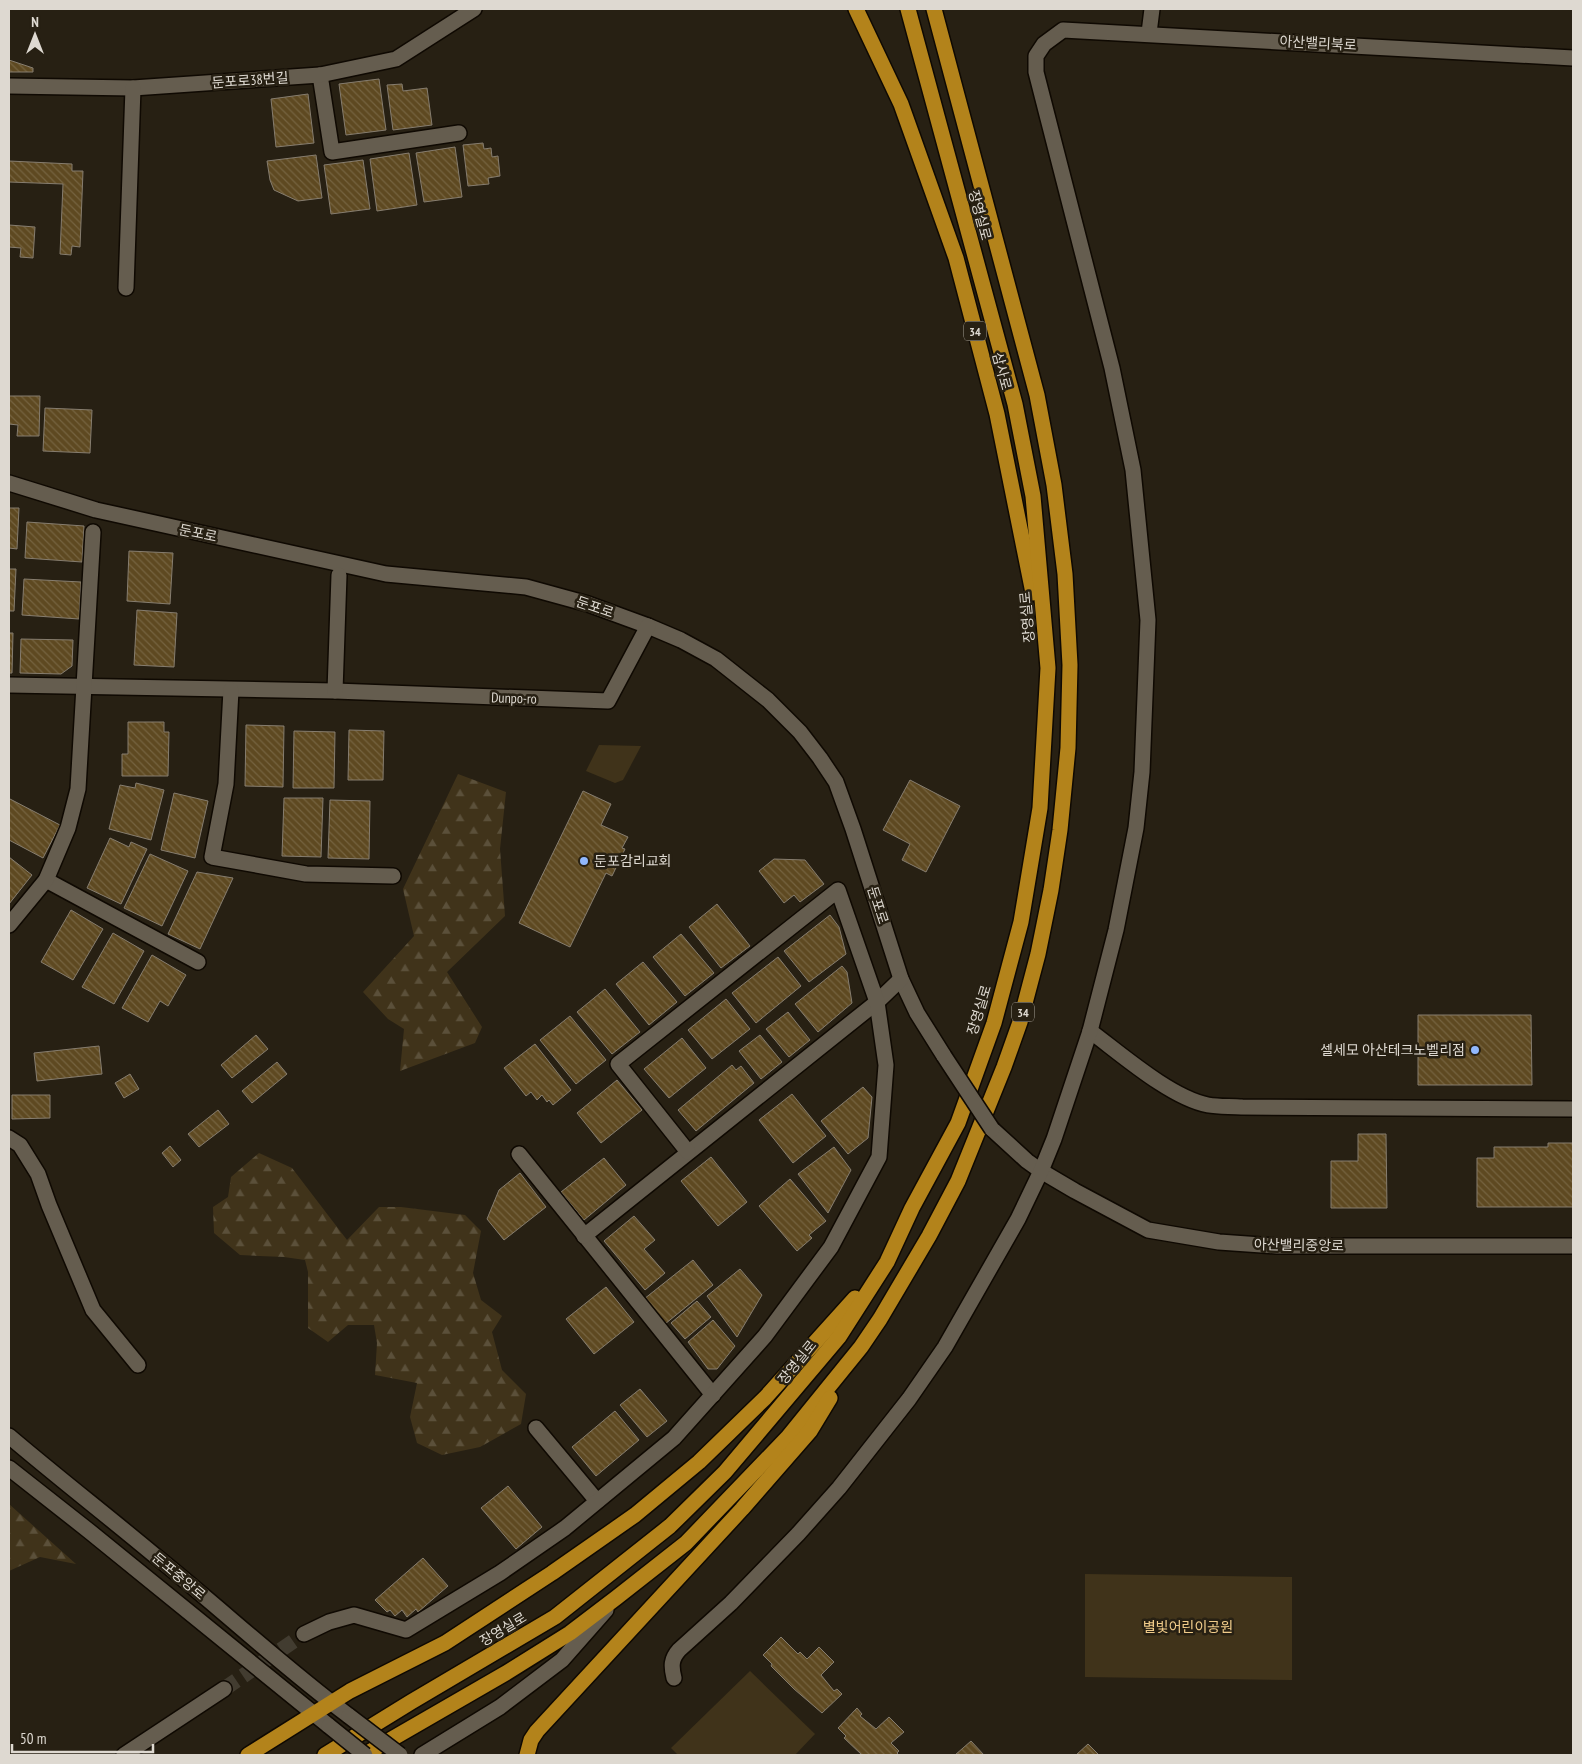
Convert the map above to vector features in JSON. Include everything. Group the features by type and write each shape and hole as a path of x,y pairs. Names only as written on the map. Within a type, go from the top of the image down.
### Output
{"highway":[{"name":"삼사로","path":"856,9 901,104 956,258 997,414 1048,668"},
{"name":"장영실로","path":"325,1755 410,1702 554,1617 670,1526 725,1472 839,1337 887,1262 912,1208 958,1123 996,1014 1021,922 1040,808 1048,668 1033,496 1015,404 908,9"},
{"name":"장영실로","path":"365,1755 506,1673 570,1633 686,1543 788,1437 861,1347 880,1319 929,1236 958,1182 1008,1058 1020,1022 1038,954 1060,830 1068,748 1070,665 1065,574 1054,485 1037,394 934,9"},
{"path":"248,1755 313,1713 359,1687 446,1643 635,1515 699,1462 765,1398 887,1262"},
{"path":"527,1755 531,1740 537,1731 742,1509 810,1431 861,1347"}],"street":[{"name":"둔포로38번길","path":"9,86 134,88 320,75 396,59 474,9"},
{"path":"1149,34 1152,9"},
{"name":"아산밸리북로","path":"1090,1031 1116,930 1136,828 1142,772 1148,620 1132,470 1112,368 1036,72 1036,56 1044,44 1063,30 1573,58"},
{"path":"320,75 332,152 458,133"},
{"path":"126,288 134,88"},
{"name":"둔포로","path":"9,483 96,510 386,574 526,587 588,604 648,626 681,640 723,665 768,700 800,732 836,782 901,979 916,1012 992,1129"},
{"path":"9,926 46,880 68,828 78,789 93,532"},
{"path":"336,691 340,575"},
{"name":"Dunpo-ro","path":"9,685 336,691 608,701 648,626"},
{"path":"231,690 226,784 212,857 306,874 394,876"},
{"path":"46,880 198,962"},
{"path":"304,1634 329,1622 354,1615 406,1630 500,1573 565,1528 674,1438 765,1336 831,1247 879,1157 886,1065 877,1002 838,890 618,1064 688,1152"},
{"path":"584,1236 877,1002 901,979"},
{"path":"674,1678 671,1668 672,1658 731,1603 798,1534 839,1488 909,1399 945,1347 968,1310 1018,1219 1041,1172 1090,1031 1166,1087 1188,1099 1207,1104 1242,1107 1573,1108"},
{"name":"아산밸리중앙로","path":"992,1129 1026,1162 1041,1172 1074,1192 1148,1230 1219,1242 1277,1246 1573,1246"},
{"path":"9,1138 20,1146 38,1174 93,1310 138,1365"},
{"path":"519,1154 713,1395"},
{"path":"536,1428 598,1501"},
{"name":"둔포중앙로","path":"9,1436 331,1703 400,1755"},
{"name":"둔포중앙로","path":"9,1468 365,1755"},
{"path":"422,1755 500,1706 562,1660 616,1598"},
{"path":"124,1755 224,1689"}],"green space":[{"path":"599,745 641,746 623,780 615,783 586,771"},
{"path":"458,774 506,792 500,849 505,916 447,972 482,1027 475,1043 400,1071 404,1029 388,1019 363,992 414,936 403,889"},
{"path":"259,1153 292,1168 347,1240 379,1207 401,1207 465,1215 481,1231 473,1273 481,1300 502,1316 492,1332 502,1370 526,1394 521,1424 480,1447 442,1455 417,1443 410,1417 417,1383 375,1375 377,1343 374,1325 348,1325 328,1342 308,1328 308,1272 305,1260 240,1255 214,1233 213,1207 228,1197 231,1177"},
{"path":"9,1504 76,1564 40,1557 9,1571"},
{"name":"별빛어린이공원","path":"1085,1574 1292,1577 1292,1680 1085,1677"},
{"path":"750,1671 815,1734 795,1755 678,1755 671,1748"}],"building":[{"path":"9,60 33,68 33,72 9,72"},
{"path":"379,79 386,130 346,135 339,84"},
{"path":"402,84 403,91 427,88 432,125 393,130 387,85"},
{"path":"308,94 314,143 276,147 271,99"},
{"path":"483,143 484,149 491,148 492,157 498,156 500,176 488,178 489,184 468,186 463,145"},
{"path":"455,147 462,197 424,202 416,153"},
{"path":"409,153 417,205 377,211 370,159"},
{"path":"316,155 322,198 298,201 274,190 270,180 267,161"},
{"path":"363,160 370,209 331,214 324,165"},
{"path":"9,161 72,164 72,171 83,171 80,247 72,246 71,255 60,254 63,184 9,182"},
{"path":"9,225 35,227 33,258 20,257 21,248 9,247"},
{"path":"9,396 40,396 39,436 17,436 18,425 9,424"},
{"path":"45,408 92,410 90,453 43,451"},
{"path":"9,508 19,508 17,549 9,548"},
{"path":"27,522 84,526 82,562 25,558"},
{"path":"129,551 173,553 170,604 127,601"},
{"path":"9,569 16,569 14,611 9,611"},
{"path":"24,579 81,582 79,619 22,615"},
{"path":"137,610 177,613 174,667 134,665"},
{"path":"9,633 13,633 12,673 9,673"},
{"path":"21,639 73,640 72,666 61,674 20,673"},
{"path":"128,722 164,722 164,732 169,732 168,776 122,776 122,754 128,754"},
{"path":"246,725 284,726 283,787 245,786"},
{"path":"349,730 384,731 383,780 348,780"},
{"path":"294,731 335,732 334,788 293,788"},
{"path":"910,780 960,806 926,872 902,860 910,844 883,830"},
{"path":"136,783 164,790 151,840 109,829 120,785 135,788"},
{"name":"둔포감리교회","path":"583,791 611,804 601,825 628,837 622,848 625,849 612,876 606,873 570,947 519,923"},
{"path":"174,793 208,801 195,858 161,850"},
{"path":"284,798 323,798 321,857 282,856"},
{"path":"10,799 60,825 43,858 9,840"},
{"path":"330,800 370,801 369,859 328,858"},
{"path":"110,838 129,847 131,842 147,849 121,904 87,888"},
{"path":"150,854 188,871 162,926 124,908"},
{"path":"9,857 32,875 9,904"},
{"path":"774,859 805,860 824,884 800,902 794,895 784,903 759,871"},
{"path":"197,872 233,878 200,949 168,934"},
{"path":"717,904 750,946 721,968 689,927"},
{"path":"71,910 103,929 73,980 41,962"},
{"path":"830,915 839,927 846,954 809,982 784,951"},
{"path":"113,933 144,951 114,1004 82,987"},
{"path":"681,934 714,973 685,996 653,957"},
{"path":"152,955 186,975 168,1006 160,1001 148,1022 122,1008"},
{"path":"778,957 801,986 756,1023 732,993"},
{"path":"643,962 677,1002 649,1025 616,984"},
{"path":"842,966 847,972 852,1003 818,1032 795,1004"},
{"path":"605,989 640,1032 612,1054 577,1012"},
{"path":"726,999 750,1029 712,1059 688,1030"},
{"path":"788,1012 810,1040 789,1057 766,1029"},
{"name":"셀세모 아산테크노벨리점","path":"1418,1015 1531,1015 1532,1085 1418,1085"},
{"path":"570,1016 606,1060 576,1084 540,1040"},
{"path":"256,1035 268,1049 232,1078 221,1065"},
{"path":"760,1035 782,1062 761,1079 739,1051"},
{"path":"682,1038 706,1068 669,1098 644,1069"},
{"path":"535,1044 571,1090 553,1105 549,1100 547,1102 542,1095 537,1100 531,1092 526,1096 504,1068"},
{"path":"99,1046 102,1074 37,1081 34,1053"},
{"path":"277,1062 287,1074 252,1103 242,1091"},
{"path":"732,1065 736,1070 741,1066 754,1083 696,1131 678,1110"},
{"path":"130,1074 139,1089 124,1098 115,1083"},
{"path":"617,1080 642,1110 601,1143 577,1113"},
{"path":"863,1087 872,1097 868,1138 848,1154 821,1121"},
{"path":"792,1094 826,1136 793,1163 759,1120"},
{"path":"12,1095 50,1095 50,1118 12,1119"},
{"path":"218,1110 229,1124 199,1147 188,1134"},
{"path":"1358,1134 1386,1134 1387,1208 1331,1208 1331,1161 1358,1161"},
{"path":"1548,1143 1573,1143 1573,1207 1477,1207 1477,1158 1494,1158 1494,1147 1548,1147"},
{"path":"170,1146 181,1160 173,1167 162,1153"},
{"path":"834,1147 851,1170 828,1213 798,1174"},
{"path":"711,1157 747,1202 718,1226 681,1181"},
{"path":"604,1158 626,1185 584,1220 561,1192"},
{"path":"520,1173 546,1207 504,1240 487,1219 499,1190"},
{"path":"790,1179 826,1221 809,1235 812,1238 797,1251 759,1206"},
{"path":"634,1216 655,1240 644,1249 665,1273 645,1290 604,1241"},
{"path":"693,1260 713,1285 665,1324 644,1299"},
{"path":"740,1269 762,1295 737,1337 707,1296"},
{"path":"606,1287 634,1322 594,1354 566,1319"},
{"path":"697,1301 711,1317 685,1339 671,1323"},
{"path":"713,1320 735,1346 717,1369 708,1369 688,1342"},
{"path":"640,1389 667,1421 647,1437 620,1405"},
{"path":"615,1411 639,1440 596,1476 572,1447"},
{"path":"508,1486 542,1527 516,1549 481,1508"},
{"path":"423,1558 448,1586 418,1612 416,1609 407,1617 402,1610 395,1616 390,1610 387,1612 375,1600"},
{"path":"781,1637 798,1654 800,1652 807,1659 819,1647 834,1662 821,1675 834,1691 837,1689 842,1694 822,1713 794,1689 763,1655"},
{"path":"857,1708 862,1714 860,1716 876,1729 889,1717 904,1732 891,1743 899,1751 897,1753 899,1755 862,1755 844,1738 846,1736 838,1728"},
{"path":"971,1741 984,1755 955,1755"},
{"path":"1088,1744 1099,1755 1076,1755"}],"tunnel":[{"path":"224,1689 304,1634"}],"place":[{"name":"둔포감리교회","path":"584,861"},
{"name":"셀세모 아산테크노벨리점","path":"1475,1050"}]}
